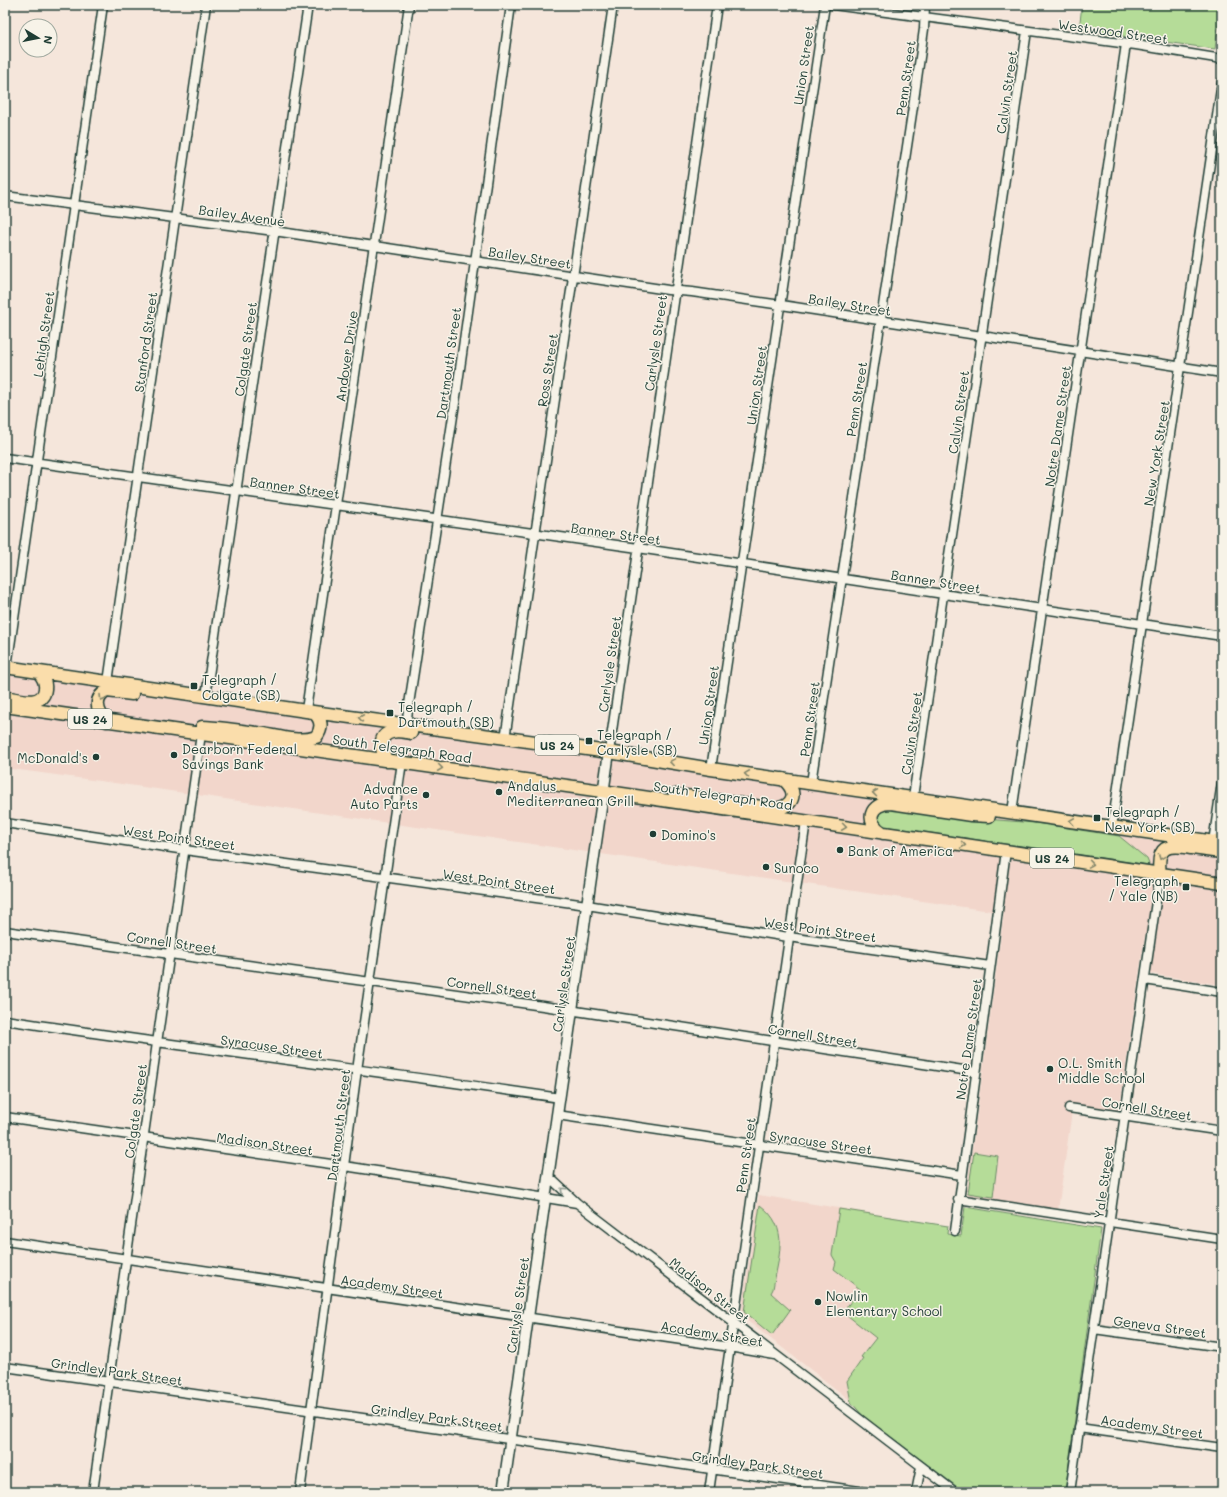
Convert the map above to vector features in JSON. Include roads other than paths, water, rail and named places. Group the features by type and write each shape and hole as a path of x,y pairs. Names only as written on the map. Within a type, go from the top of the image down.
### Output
{"main road":[{"name":"South Telegraph Road","path":"6,667 309,711 609,752 711,769 913,797 1218,843"},
{"path":"5,698 32,701 41,698 44,693 45,685 42,676 38,672"},
{"path":"106,721 101,716 98,707 100,698 104,692 107,691 206,704 225,705 248,702"},
{"name":"South Telegraph Road","path":"5,706 604,791 1222,883"},
{"path":"167,729 192,727 222,728 294,739 311,739 316,738 321,728 320,720 309,711"},
{"path":"387,760 381,751 381,745 384,738 389,733 393,732 490,744 518,740"},
{"path":"652,799 674,795 694,796 776,809 784,807 791,800 792,790 784,779"},
{"path":"883,833 877,829 872,821 874,811 882,803 972,815 993,816 1027,814"},
{"path":"1160,874 1159,862 1164,850 1168,847 1178,846 1222,852"}],"street":[{"name":"Lehigh Street","path":"6,667 103,5"},
{"name":"Stanford Street","path":"108,682 206,5"},
{"name":"Colgate Street","path":"206,696 308,5"},
{"name":"Andover Drive","path":"309,711 409,5"},
{"name":"Dartmouth Street","path":"406,724 475,261 511,5"},
{"name":"Ross Street","path":"505,738 613,5"},
{"name":"Carlysle Street","path":"503,1492 716,5"},
{"name":"Union Street","path":"711,769 825,5"},
{"name":"Westwood Street","path":"834,5 1126,44 1222,59"},
{"name":"Penn Street","path":"812,784 914,100 925,17 925,5"},
{"name":"Calvin Street","path":"913,797 1028,31"},
{"name":"Notre Dame Street","path":"1012,812 1126,44"},
{"name":"New York Street","path":"1112,827 1222,82"},
{"name":"Bailey Avenue","path":"5,196 274,231 475,261"},
{"name":"Bailey Street","path":"475,261 881,320 1222,373"},
{"name":"Banner Street","path":"5,458 741,563 1222,636"},
{"name":"Colgate Street","path":"93,1492 110,1383 126,1259 201,734"},
{"name":"Dartmouth Street","path":"300,1492 357,1069 402,762"},
{"path":"1218,843 1222,782"},
{"name":"Penn Street","path":"709,1492 788,937 806,821"},
{"name":"West Point Street","path":"5,823 184,850 587,905 788,937 990,966"},
{"name":"Notre Dame Street","path":"955,1231 958,1199 1006,851"},
{"name":"Yale Street","path":"1070,1492 1160,874"},
{"name":"Cornell Street","path":"5,931 572,1010 976,1072"},
{"path":"1145,980 1222,992"},
{"name":"Syracuse Street","path":"5,1020 157,1043 357,1069 560,1098"},
{"name":"Cornell Street","path":"1069,1108 1222,1132"},
{"name":"Syracuse Street","path":"557,1115 962,1175"},
{"name":"Madison Street","path":"5,1117 345,1166 577,1203"},
{"name":"Madison Street","path":"548,1176 577,1203 955,1492"},
{"path":"958,1199 1222,1239"},
{"name":"Academy Street","path":"5,1241 730,1347 774,1355"},
{"name":"Geneva Street","path":"1094,1329 1222,1347"},
{"name":"Grindley Park Street","path":"5,1367 866,1492"},
{"name":"Academy Street","path":"1079,1428 1222,1448"},
{"path":"916,1492 921,1467"}],"place":[{"name":"Telegraph / Colgate (SB)","path":"194,686"},
{"name":"Telegraph / Dartmouth (SB)","path":"390,713"},
{"name":"Telegraph / Carlysle (SB)","path":"589,741"},
{"name":"Dearborn Federal Savings Bank","path":"174,755"},
{"name":"McDonald's","path":"96,757"},
{"name":"Andalus Mediterranean Grill","path":"499,792"},
{"name":"Advance Auto Parts","path":"426,795"},
{"name":"Telegraph / New York (SB)","path":"1097,818"},
{"name":"Domino's","path":"653,834"},
{"name":"Bank of America","path":"840,850"},
{"name":"Sunoco","path":"766,867"},
{"name":"Telegraph / Yale (NB)","path":"1186,887"},
{"name":"O.L. Smith Middle School","path":"1050,1069"},
{"name":"Nowlin Elementary School","path":"818,1302"}]}
